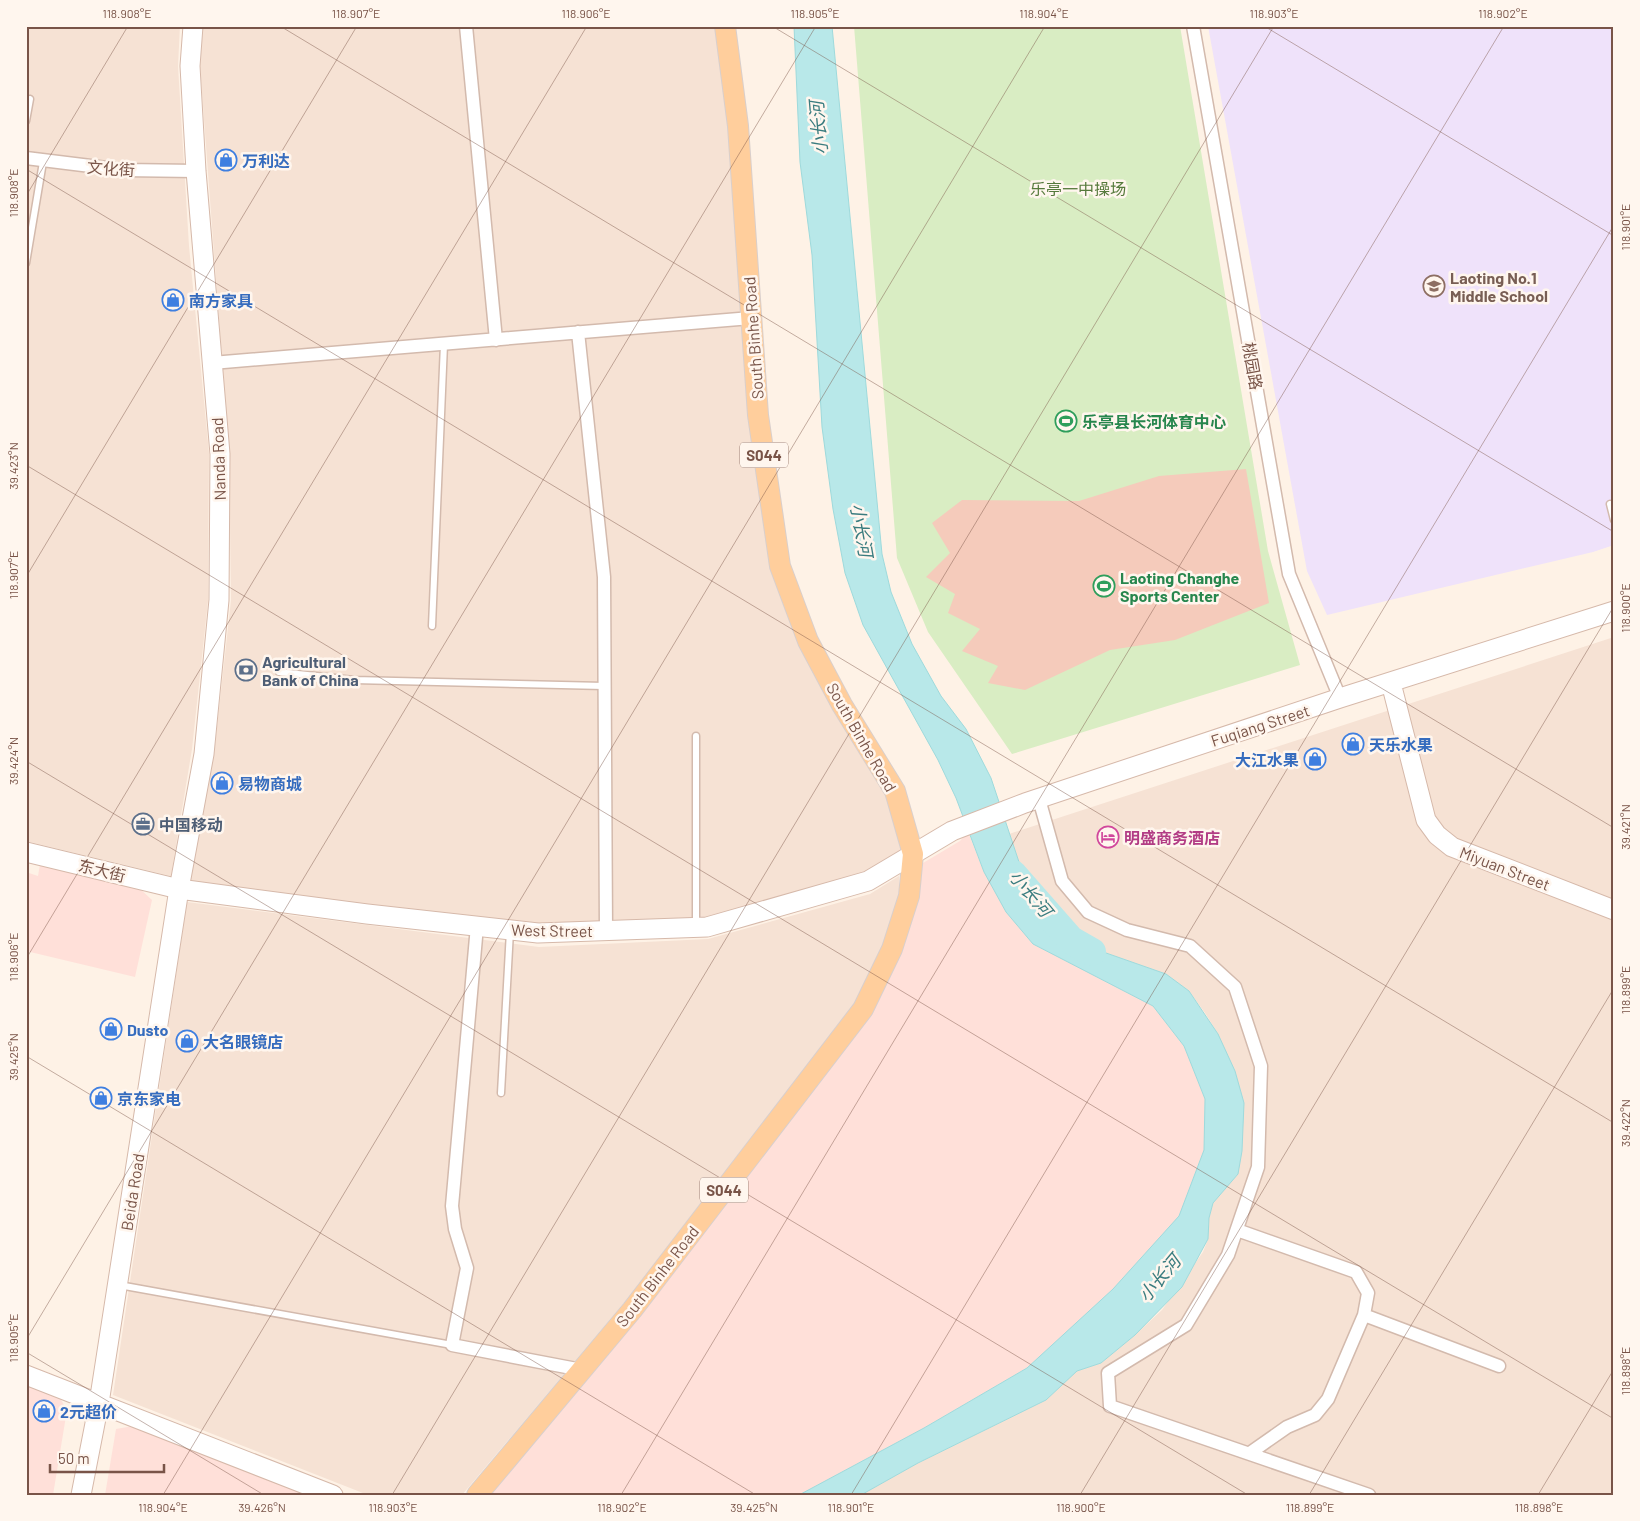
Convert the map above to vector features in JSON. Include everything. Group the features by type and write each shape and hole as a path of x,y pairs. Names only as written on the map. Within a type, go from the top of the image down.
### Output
{"main road":[{"name":"South Binhe Road","path":"477,1495 632,1310 863,1009 892,949 909,896 913,854 895,791 842,705 808,641 780,566 758,415 738,126 725,26"}],"street":[{"name":"Nanda Road","path":"179,889 204,754 218,600 220,454 196,171 190,66 193,26"},
{"path":"466,26 496,340"},
{"name":"桃园路","path":"1193,26 1289,574 1340,698"},
{"name":"文化街","path":"26,158 43,162 123,170 196,171"},
{"path":"212,362 751,318"},
{"path":"578,332 604,577 606,930"},
{"name":"Fuqiang Street","path":"913,854 952,831 1032,801 1340,698 1614,611"},
{"name":"Miyuan Street","path":"1391,683 1426,820 1437,835 1452,847 1614,910"},
{"path":"1032,801 1062,882 1088,912 1127,930 1190,946 1235,987 1261,1066 1258,1168 1228,1255 1186,1325 1108,1374 1110,1406 1369,1495"},
{"name":"东大街","path":"26,852 179,889"},
{"name":"West Street","path":"179,889 366,914 538,933 696,928 707,927 868,881 913,854"},
{"name":"Beida Road","path":"81,1495 99,1403 179,889"},
{"path":"477,926 452,1206 455,1229 467,1268 452,1345 582,1370"},
{"path":"1237,1230 1356,1272 1368,1293 1364,1315 1328,1399 1315,1415 1287,1427 1250,1453"},
{"path":"1364,1315 1499,1366"},
{"path":"26,1375 333,1495"}],"lane":[{"path":"26,121 30,98"},
{"path":"26,263 43,162"},
{"path":"432,626 444,344"},
{"path":"1610,504 1614,520"},
{"path":"279,672 354,680 604,686"},
{"path":"696,736 696,928"},
{"path":"501,1093 510,930"},
{"path":"118,1284 452,1345"}],"shaded area":[{"path":"26,26 180,26 178,66 189,246 209,453 208,601 192,749 171,876 26,841"},
{"path":"203,26 718,26 731,126 771,569 887,795 901,851 865,872 705,919 538,924 367,905 188,881 214,754 231,600 229,453 200,66"},
{"name":"Laoting No.1 Middle School","path":"1208,26 1614,26 1614,545 1593,552 1327,615 1307,571"},
{"path":"1614,637 1614,1495 861,1495 918,1463 1046,1400 1077,1371 1101,1363 1135,1335 1162,1310 1203,1252 1208,1239 1209,1218 1213,1203 1238,1174 1218,1034 1205,1013 1189,991 1166,974 1089,947 1062,930 1040,908 1022,871 1009,834"},
{"path":"968,832 984,872 1103,979 1153,1006 1184,1046 1205,1099 1204,1150 1179,1217 1113,1289 1027,1368 924,1428 799,1495 488,1495 640,1315 872,1014 902,952 918,899 923,863 960,841"},
{"path":"40,864 139,888 152,900 135,977 26,951 26,872 38,876"},
{"path":"899,876 899,898 882,946 855,1003 622,1305 462,1495 368,1495 113,1395 187,902 539,947 708,939 870,894"},
{"path":"26,1385 60,1398 67,1410 53,1495 26,1495"},
{"path":"133,1426 314,1495 105,1495 116,1429"}],"green space":[{"name":"乐亭县长河体育中心","path":"854,26 1180,26 1268,551 1300,665 1012,754 928,632 897,558"}],"water":[{"path":"794,26 832,26 882,554 891,592 912,644 941,696 966,729 991,778 1022,871 1040,908 1062,930 1089,947 1166,974 1189,991 1218,1034 1235,1071 1244,1103 1242,1151 1238,1174 1213,1203 1209,1218 1208,1239 1182,1287 1135,1335 1101,1363 1077,1371 1046,1400 918,1463 861,1495 799,1495 924,1428 1027,1368 1113,1289 1179,1216 1204,1150 1205,1099 1184,1046 1153,1006 1033,944 1006,912 984,872 956,798 938,760 863,625 845,573 833,509 822,427 812,255 800,162"}],"building":[{"name":"Laoting Changhe Sports Center","path":"1246,469 1269,603 1175,640 1110,650 1025,690 988,683 998,666 962,651 980,629 948,613 955,594 926,577 950,553 932,523 962,500 1079,501 1159,476"}],"waterway":[{"name":"小长河","path":"1013,874 1071,940 1092,952"}],"place":[{"name":"万利达","path":"226,160"},
{"name":"Laoting No.1 Middle School","path":"1434,286"},
{"name":"南方家具","path":"173,300"},
{"name":"乐亭县长河体育中心","path":"1066,421"},
{"name":"Laoting Changhe Sports Center","path":"1104,586"},
{"name":"Agricultural Bank of China","path":"246,670"},
{"name":"天乐水果","path":"1353,744"},
{"name":"大江水果","path":"1315,759"},
{"name":"易物商城","path":"222,783"},
{"name":"中国移动","path":"143,824"},
{"name":"明盛商务酒店","path":"1108,837"},
{"name":"Dusto","path":"111,1029"},
{"name":"大名眼镜店","path":"187,1041"},
{"name":"京东家电","path":"101,1098"},
{"name":"2元超价","path":"44,1411"}],"park label":[{"name":"乐亭一中操场","path":"1078,188"}]}
